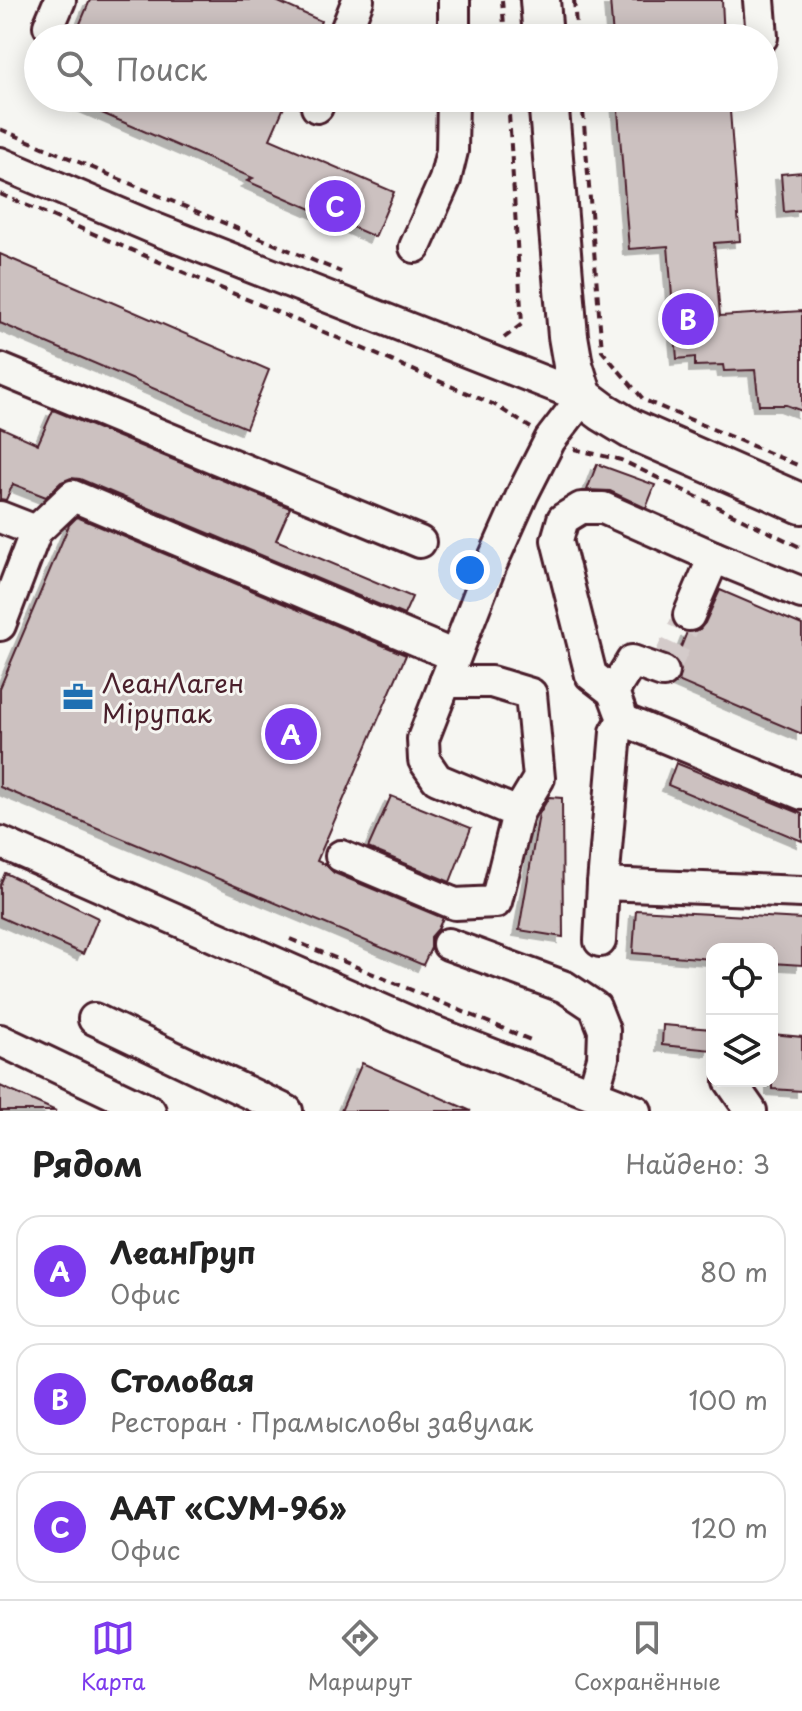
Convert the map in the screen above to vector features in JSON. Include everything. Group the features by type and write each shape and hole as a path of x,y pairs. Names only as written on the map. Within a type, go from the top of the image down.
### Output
{"main road":[{"path":"540,0 542,24"},
{"path":"549,112 568,336 583,397 631,429 802,504"}],"lane":[{"path":"349,24 358,0"},
{"path":"454,0 454,24"},
{"path":"759,0 761,24"},
{"path":"415,247 445,180 452,151 453,112"},
{"path":"0,163 158,230 583,397 550,440 523,493 490,567 423,739 424,760 437,779 518,813"},
{"path":"0,369 420,542"},
{"path":"0,625 36,531 73,496 450,669 531,694 539,778 518,813 496,902 455,904 341,856"},
{"path":"802,593 603,508 581,508 563,519 557,540 591,675 618,706 802,794"},
{"path":"0,517 36,531"},
{"path":"689,615 714,557"},
{"path":"600,941 618,706 632,661 663,672"},
{"path":"0,842 414,1024 636,1111"},
{"path":"603,884 802,892"},
{"path":"448,944 565,987 595,1007 604,1030 603,1058 593,1093"},
{"path":"94,1019 287,1111"},
{"path":"0,1040 150,1111"},
{"path":"734,1087 751,1111"}],"path":[{"path":"502,0 504,24"},
{"path":"574,0 576,24"},
{"path":"501,339 522,324 509,112"},
{"path":"583,112 602,351 644,400 802,467"},
{"path":"0,129 354,278"},
{"path":"0,194 495,405 559,446 621,460 802,548"}],"building":[{"path":"90,0 274,0 321,21 320,24 80,24"},
{"path":"610,0 722,0 723,24 612,24"},
{"path":"100,112 282,112 270,139 394,192 375,237 247,181 253,178"},
{"path":"618,112 730,112 740,241 714,243 720,316 802,311 802,411 786,405 759,405 755,370 724,371 723,365 695,366 695,357 677,359 668,246 629,249"},
{"path":"802,172 802,210 784,212 781,174"},
{"path":"0,254 269,370 246,428 0,323"},
{"path":"53,410 290,508 276,540 412,597 404,615 80,479 61,482 46,497 13,484 6,500 0,499 0,427 38,444"},
{"path":"597,464 655,485 646,508 610,491 587,490"},
{"path":"77,517 406,655 317,861 334,873 443,918 431,937 431,948 423,965 0,787 0,688 69,525"},
{"path":"720,590 802,625 802,734 678,681 681,670 676,660 687,632 699,630 705,623"},
{"path":"676,763 802,814 802,841 668,785"},
{"path":"391,796 471,828 450,882 368,848"},
{"path":"549,797 562,798 563,937 519,930 539,814"},
{"path":"5,873 98,918 83,954 0,917 0,885"},
{"path":"636,910 802,919 802,965 778,963 778,943 706,943 706,959 633,953"},
{"path":"663,1025 706,1029 706,1049 662,1045"},
{"path":"778,1035 802,1037 802,1091 772,1089 778,1087"},
{"path":"362,1063 471,1111 341,1111"},
{"path":"0,1086 56,1111 0,1111"}],"tunnel":[{"path":"663,672 689,615"}],"place":[{"name":"ААТ «СУМ-96»","path":"335,206"},
{"name":"Столовая","path":"688,319"},
{"name":"ЛеанЛаген Мірупак","path":"78,697"},
{"name":"ЛеанГруп","path":"291,734"}]}
